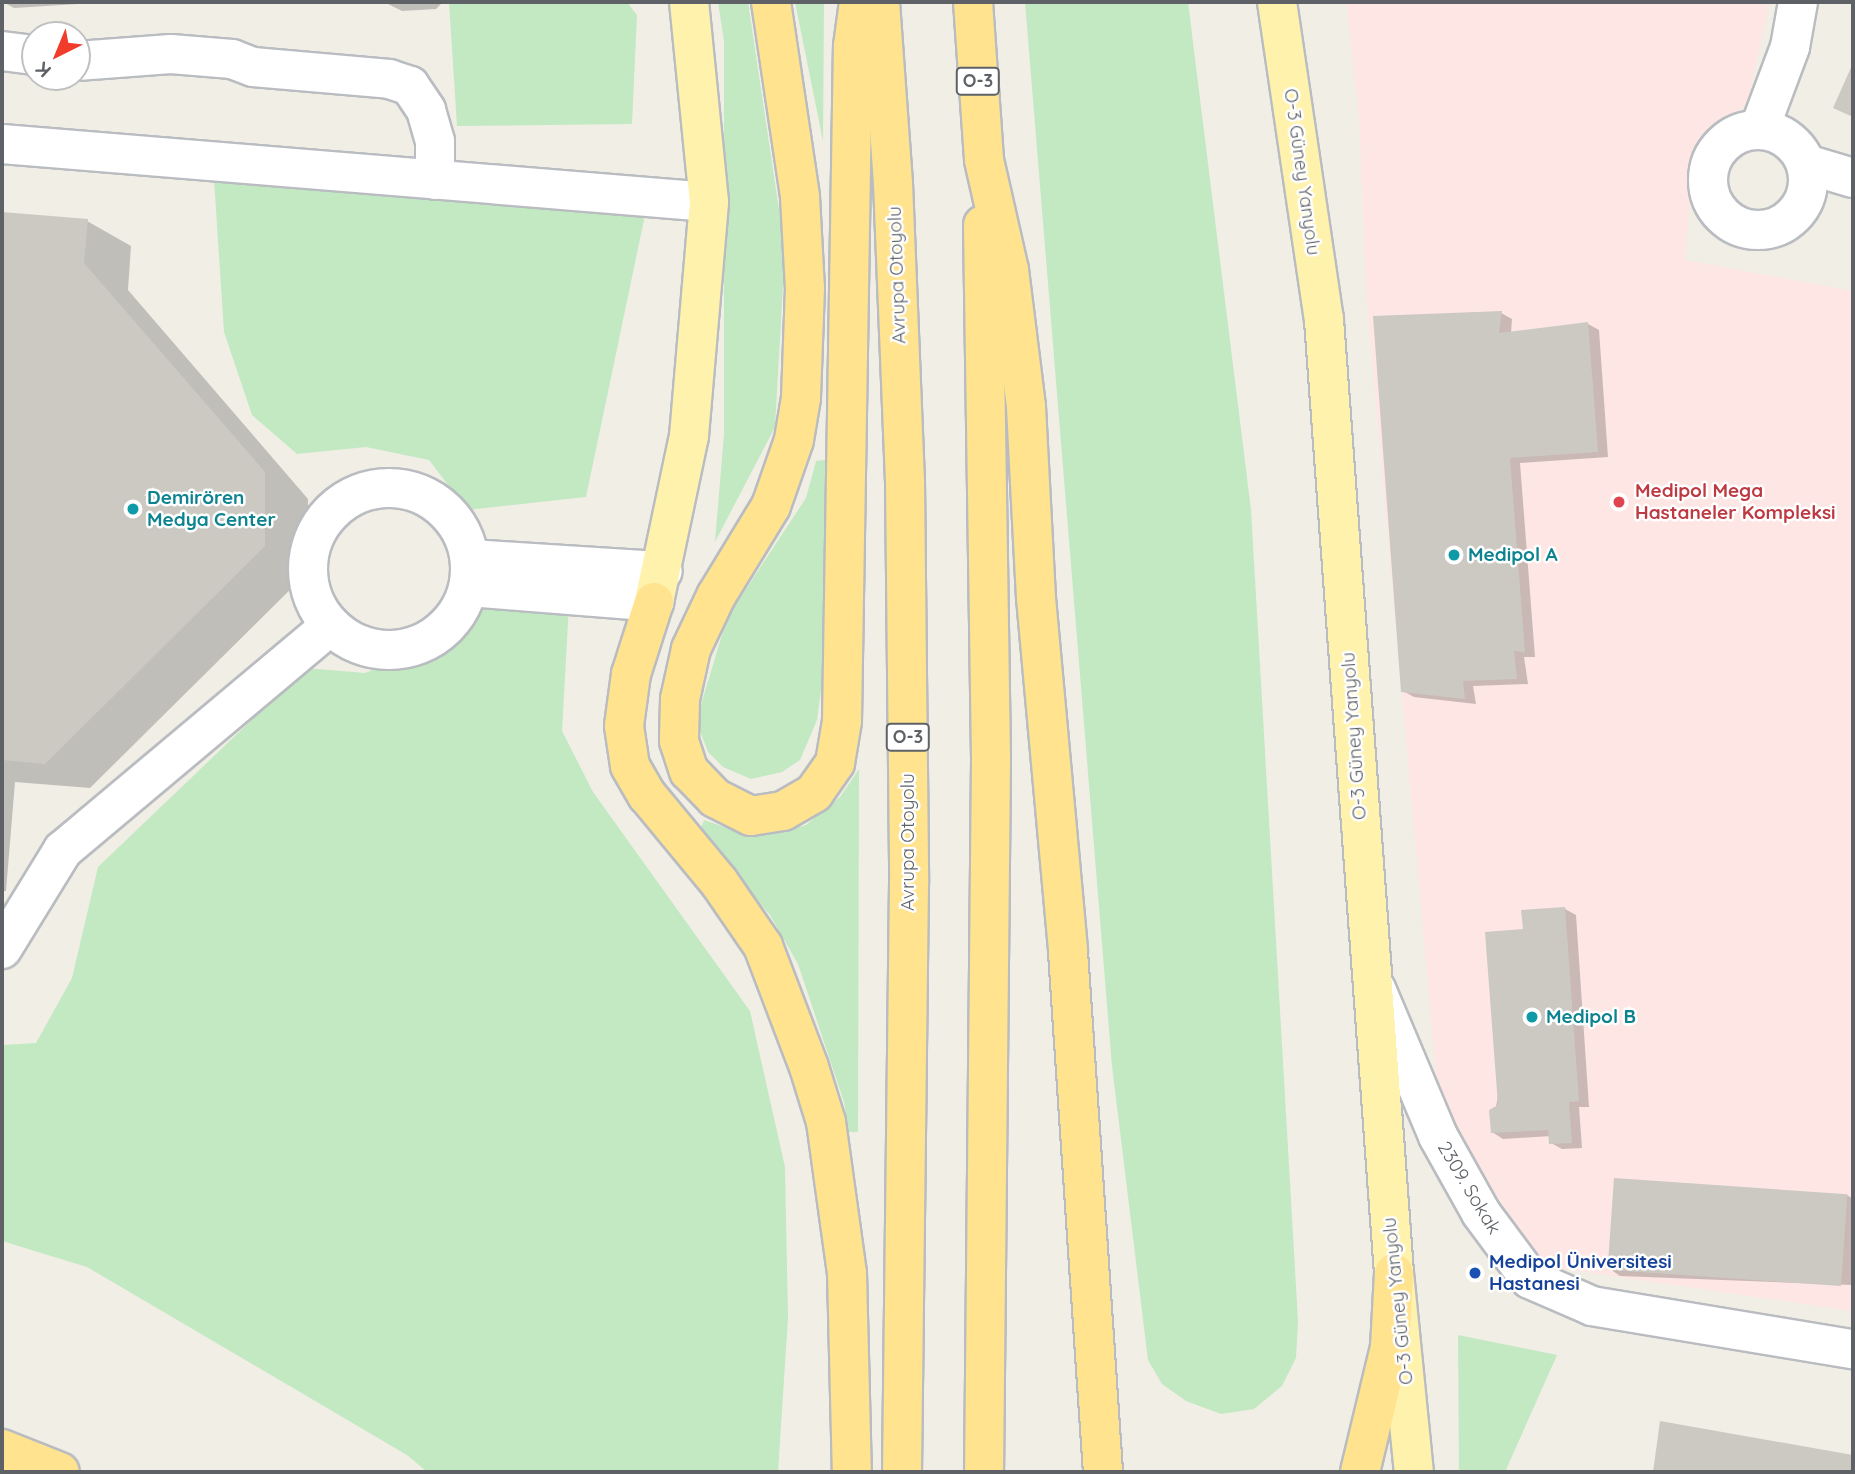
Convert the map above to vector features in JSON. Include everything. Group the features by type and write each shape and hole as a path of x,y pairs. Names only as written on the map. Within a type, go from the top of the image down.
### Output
{"highway":[{"path":"771,2 800,197 805,288 801,398 794,440 771,506 716,596 691,649 680,699 679,741 689,771 715,798 751,816 783,811 814,793 835,763 842,721 853,46 859,2"},
{"name":"Avrupa Otoyolu","path":"880,2 893,183 905,481 909,883 902,1472"},
{"name":"O-3","path":"973,2 984,160 982,353 990,669 984,1472"},
{"path":"984,160 1009,270 1026,407 1035,598 1068,952 1103,1472"},
{"path":"658,587 631,674 624,726 630,766 647,795 719,882 763,946 809,1067 826,1122 847,1273 852,1472"},
{"path":"1360,1472 1390,1348 1394,1273"},
{"path":"2,1449 60,1472"}],"main road":[{"path":"658,587 689,436 709,202 690,2"},
{"name":"O-3 Güney Yanyolu","path":"1277,2 1324,320 1394,1273 1414,1472"},
{"path":"1296,136 1301,2"}],"street":[{"path":"1759,130 1790,47 1798,2"},
{"path":"2,51 21,53"},
{"path":"91,60 171,54 232,60 253,67 389,79 410,86 426,110 435,141 435,180"},
{"path":"1759,130 1779,134 1796,146 1806,164 1805,197 1784,222 1752,229 1722,215 1708,184 1716,152 1735,136 1759,130"},
{"path":"2,144 709,202"},
{"path":"1806,164 1850,180"},
{"path":"383,488 414,492 440,506 460,530 469,573 458,613 438,635 411,648 382,651 363,645 330,626 313,600 307,570 312,540 328,514 353,495 383,488"},
{"path":"469,573 658,587"},
{"path":"2,949 63,850 330,626"},
{"name":"2309. Sokak","path":"1371,977 1437,1136 1481,1213 1530,1279 1592,1306 1853,1349"}],"shaded area":[{"name":"Medipol Mega Hastaneler Kompleksi","path":"1346,2 1770,2 1748,100 1693,168 1685,260 1853,291 1853,1311 1543,1266 1439,1109 1366,292 1359,115"}],"green space":[{"path":"449,2 627,2 637,15 632,124 457,126"},
{"path":"718,2 748,2 785,250 775,427 715,542 724,434 724,41"},
{"path":"795,2 824,2 823,141"},
{"path":"1025,2 1188,2 1251,510 1298,1321 1296,1358 1282,1386 1254,1409 1221,1414 1186,1401 1162,1384 1148,1360 1112,1066"},
{"path":"214,179 645,215 586,497 467,510 429,460 366,447 297,454 252,415 224,332"},
{"path":"825,460 824,669 817,720 800,760 782,772 751,779 723,767 708,752 700,731 700,708 727,618 806,498 816,461"},
{"path":"477,603 569,605 562,731 593,792 750,1011 785,1167 788,1318 778,1472 427,1472 407,1455 87,1267 2,1241 2,1045 36,1043 72,978 98,867 306,668 365,673 429,648"},
{"path":"859,769 858,1132 849,1132 844,1102 798,964 770,915 699,833 704,820 736,831 785,831 806,825 840,797"},
{"path":"1458,1335 1557,1355 1505,1472 1459,1472"}],"building":[{"path":"1853,63 1853,117 1833,108"},
{"name":"Demirören Medya Center","path":"2,212 88,219 84,263 265,472 265,546 45,764 2,760"},
{"name":"Medipol A","path":"1502,311 1499,333 1588,322 1598,452 1510,458 1525,652 1514,651 1517,679 1463,681 1465,699 1401,692 1373,316"},
{"name":"Medipol B","path":"1565,907 1579,1101 1569,1102 1572,1143 1549,1144 1548,1130 1491,1133 1489,1110 1498,1105 1485,932 1523,929 1521,910"},
{"path":"1614,1178 1847,1194 1841,1286 1608,1270"},
{"path":"1660,1421 1853,1455 1853,1472 1653,1472"}],"place":[{"name":"Medipol Mega Hastaneler Kompleksi","path":"1619,502"},
{"name":"Demirören Medya Center","path":"133,509"},
{"name":"Medipol A","path":"1454,555"},
{"name":"Medipol B","path":"1532,1017"},
{"name":"Medipol Üniversitesi Hastanesi","path":"1475,1273"}]}
